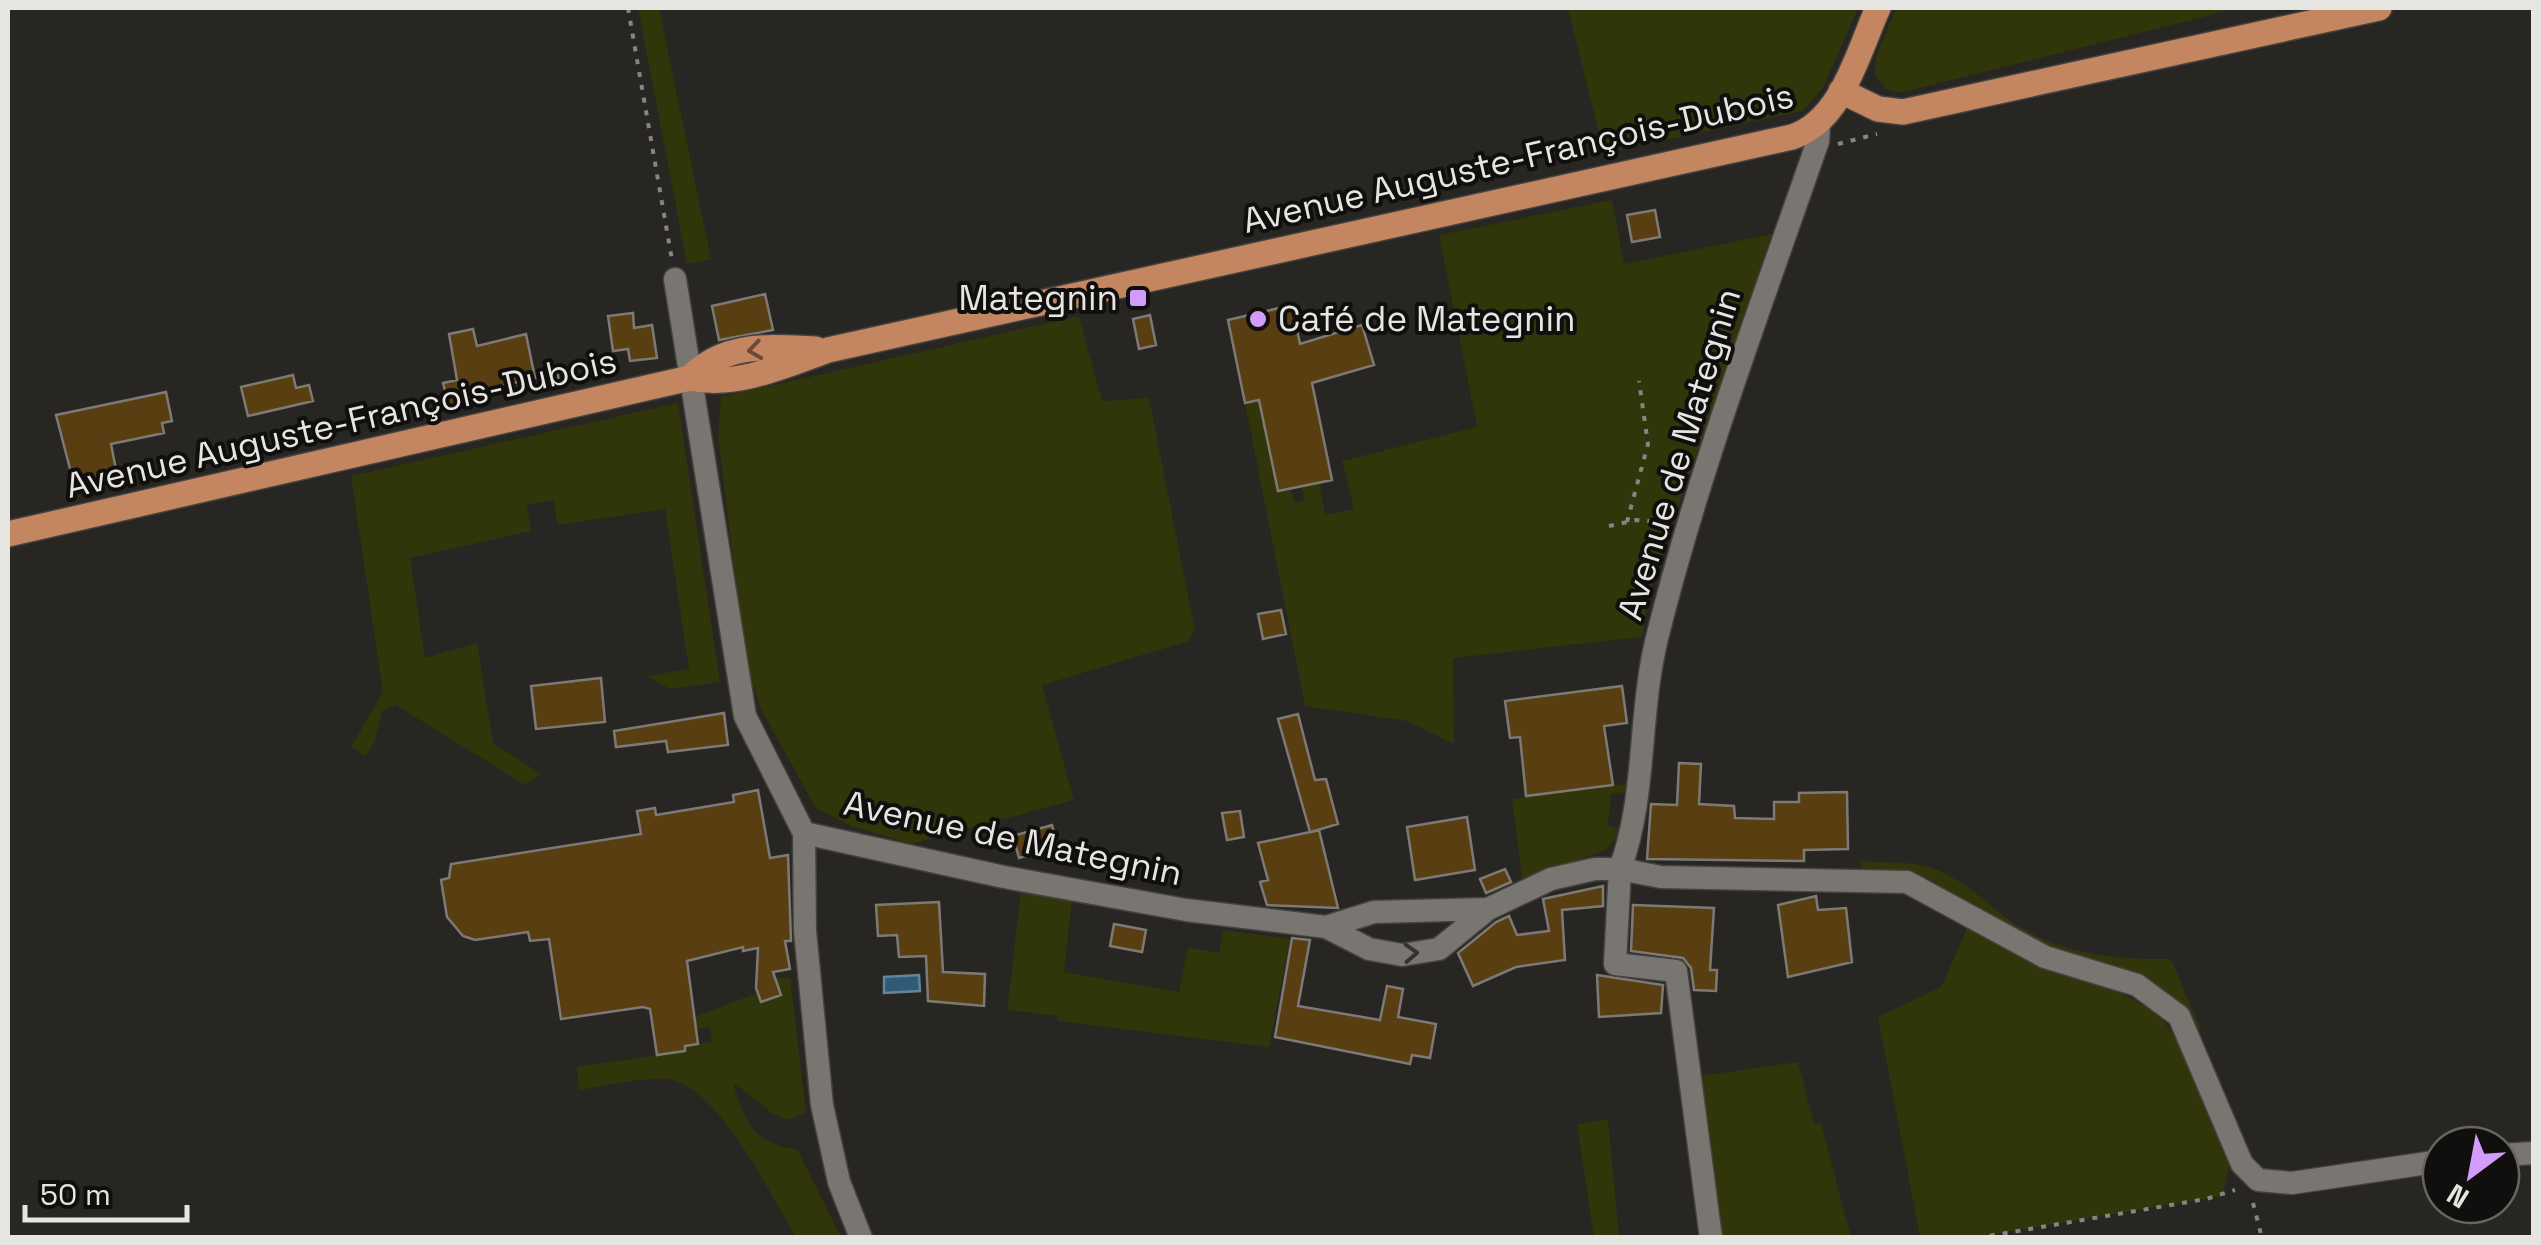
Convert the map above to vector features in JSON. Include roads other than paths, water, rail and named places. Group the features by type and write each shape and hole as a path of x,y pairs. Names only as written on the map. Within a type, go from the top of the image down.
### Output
{"main road":[{"path":"1841,90 1878,8"},
{"name":"Avenue Auguste-François-Dubois","path":"8,534 690,378 710,358 762,347 828,350 1776,141 1819,124 1841,90 1878,109 1903,112 2379,8"}],"street":[{"name":"Avenue de Mategnin","path":"1711,1238 1680,1026 1676,972 1616,964 1620,870 1634,826 1656,644 1687,526 1818,141 1819,124"},
{"path":"675,280 745,716 804,832 806,932 822,1105 839,1182 861,1238"},
{"name":"Avenue de Mategnin","path":"804,832 1004,877 1168,907 1326,927 1370,949 1416,954 1439,949 1488,909 1551,879 1595,869 1620,870"},
{"path":"1620,870 1662,877 1907,882 2045,957 2136,984 2178,1016 2242,1164 2258,1180 2292,1184 2421,1165"},
{"name":"Avenue de Mategnin","path":"1326,927 1374,912 1488,909"}],"water":[{"path":"919,975 920,991 884,993 884,977"}],"place":[{"name":"Mategnin","path":"1138,298"},
{"name":"Café de Mategnin","path":"1258,319"}]}
